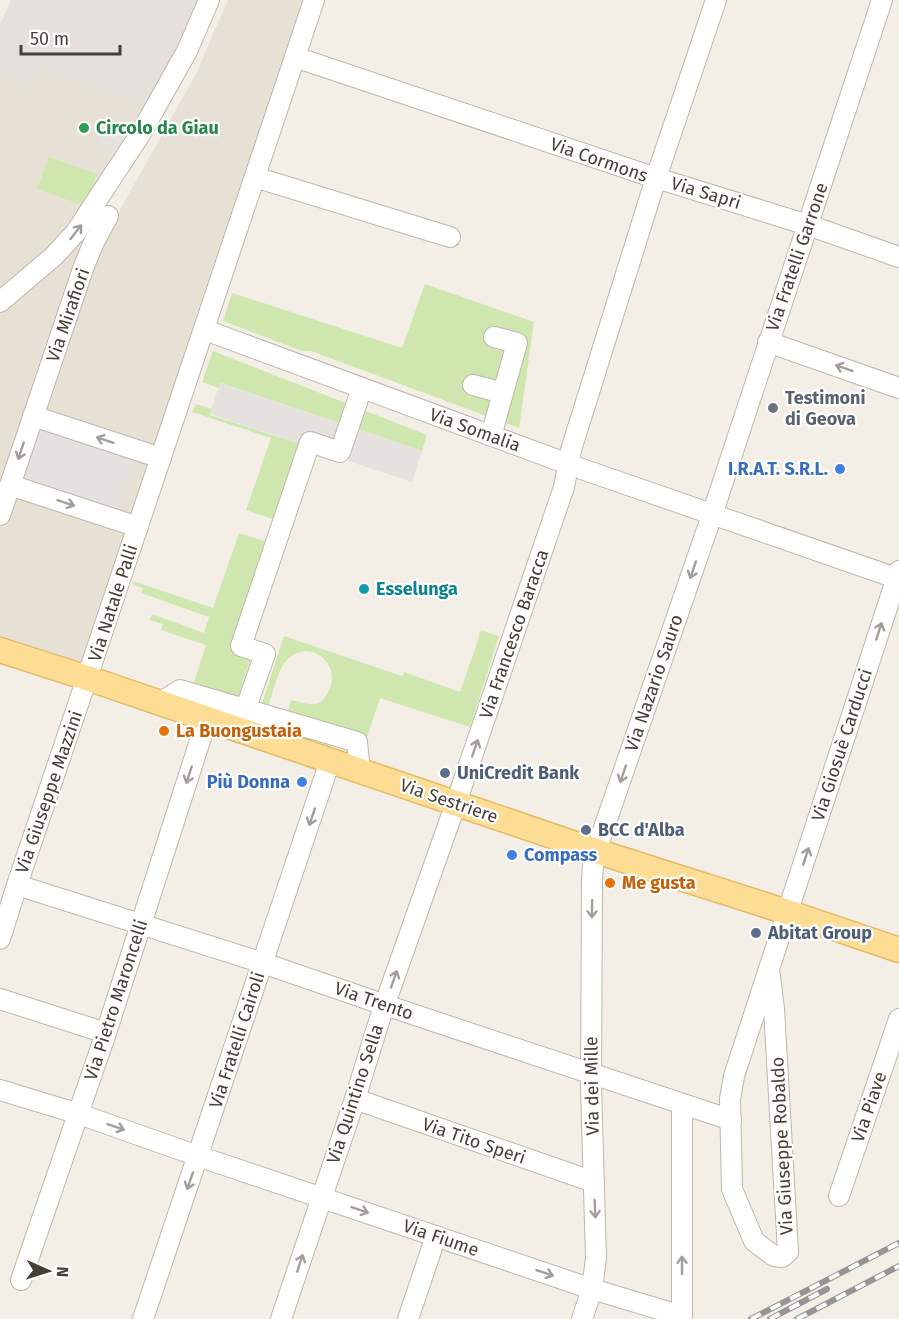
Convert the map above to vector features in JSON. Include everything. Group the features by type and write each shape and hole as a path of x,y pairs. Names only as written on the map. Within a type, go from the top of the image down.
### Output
{"main road":[{"name":"Via Sestriere","path":"0,650 207,719 242,719 330,761 899,950"}],"street":[{"path":"0,302 65,245 76,232 141,133 186,51 208,0"},
{"path":"33,416 161,458 314,0"},
{"name":"Via Sapri","path":"716,0 656,178 808,225 899,257"},
{"name":"Via Fratelli Garrone","path":"712,515 882,0"},
{"name":"Via Cormons","path":"295,57 656,178 573,443 569,464"},
{"path":"255,177 450,237"},
{"name":"Via Mirafiori","path":"10,485 84,266 108,216"},
{"name":"Via Somalia","path":"204,330 712,515 898,576"},
{"path":"491,436 517,343 494,337"},
{"path":"768,342 899,388"},
{"path":"473,384 503,393"},
{"path":"242,719 265,654 241,646 310,442 340,452 362,388"},
{"name":"Via Natale Palli","path":"87,678 161,458"},
{"name":"Via Francesco Baracca","path":"456,803 564,487 569,464"},
{"path":"0,515 10,485 138,527"},
{"name":"Via Nazario Sauro","path":"596,851 712,515"},
{"name":"Via Giosuè Carducci","path":"788,912 898,576"},
{"name":"Via Giuseppe Mazzini","path":"0,939 87,678"},
{"path":"160,703 180,690 242,719 357,742 360,771"},
{"name":"Via Pietro Maroncelli","path":"21,1280 106,1033 207,719"},
{"name":"Via Fratelli Cairoli","path":"143,1319 330,761"},
{"name":"Via Quintino Sella","path":"281,1319 385,1005 456,803"},
{"name":"Via dei Mille","path":"582,1319 592,1289 596,1258 591,1073 592,880 596,851"},
{"name":"Via Trento","path":"17,885 262,963 731,1120"},
{"name":"Via Giuseppe Robaldo","path":"769,969 774,1009 788,1252 782,1257 774,1257 754,1241 732,1190 730,1099 734,1076 769,969 788,912"},
{"path":"0,999 106,1033"},
{"name":"Via Piave","path":"839,1196 899,1019"},
{"name":"Via Fiume","path":"0,1090 79,1114 592,1289 682,1316 682,1104"},
{"name":"Via Tito Speri","path":"355,1099 594,1182"},
{"path":"408,1319 436,1236"}],"shaded area":[{"path":"11,0 202,0 149,106 47,70 28,86 0,74 0,25"},
{"path":"228,0 307,0 154,454 38,414 93,258 196,74"},
{"path":"47,70 149,106 73,230 0,298 0,74 28,86"},
{"path":"111,120 134,130 118,153 95,145 105,123"},
{"path":"89,230 95,234 0,501 0,306"},
{"path":"220,383 339,423 337,433 357,429 422,451 412,482 345,460 348,451 303,445 210,414"},
{"path":"35,422 152,462 84,668 0,642 0,528"},
{"path":"41,427 135,459 118,511 23,479"}],"green space":[{"path":"49,157 97,174 85,206 37,189"},
{"path":"425,284 534,322 519,428 223,321 232,293 402,348"},
{"path":"213,351 427,435 422,451 221,383 219,388 202,382"},
{"path":"196,404 212,409 210,415 303,445 278,521 246,510 271,438 192,412"},
{"path":"239,533 270,543 236,649 252,655 237,699 193,685 206,645 161,630 163,624 150,620 152,614 204,633 209,617 141,593 143,588 134,585 133,581 213,608"},
{"path":"479,632 499,636 470,727 380,698 367,737 288,712 291,700 308,704 320,702 331,686 332,676 329,666 316,653 307,651 297,653 287,660 278,676 268,707 261,706 284,636 402,676 404,672 460,692"}],"railway":[{"path":"751,1319 899,1243"},
{"path":"797,1319 899,1266"},
{"path":"770,1319 827,1289"}],"place":[{"name":"Circolo da Giau","path":"84,128"},
{"name":"Testimoni di Geova","path":"773,408"},
{"name":"I.R.A.T. S.R.L.","path":"840,469"},
{"name":"Esselunga","path":"364,589"},
{"name":"La Buongustaia","path":"164,731"},
{"name":"UniCredit Bank","path":"445,773"},
{"name":"Più Donna","path":"302,782"},
{"name":"BCC d'Alba","path":"586,830"},
{"name":"Compass","path":"512,855"},
{"name":"Me gusta","path":"610,883"},
{"name":"Abitat Group","path":"756,933"}]}
